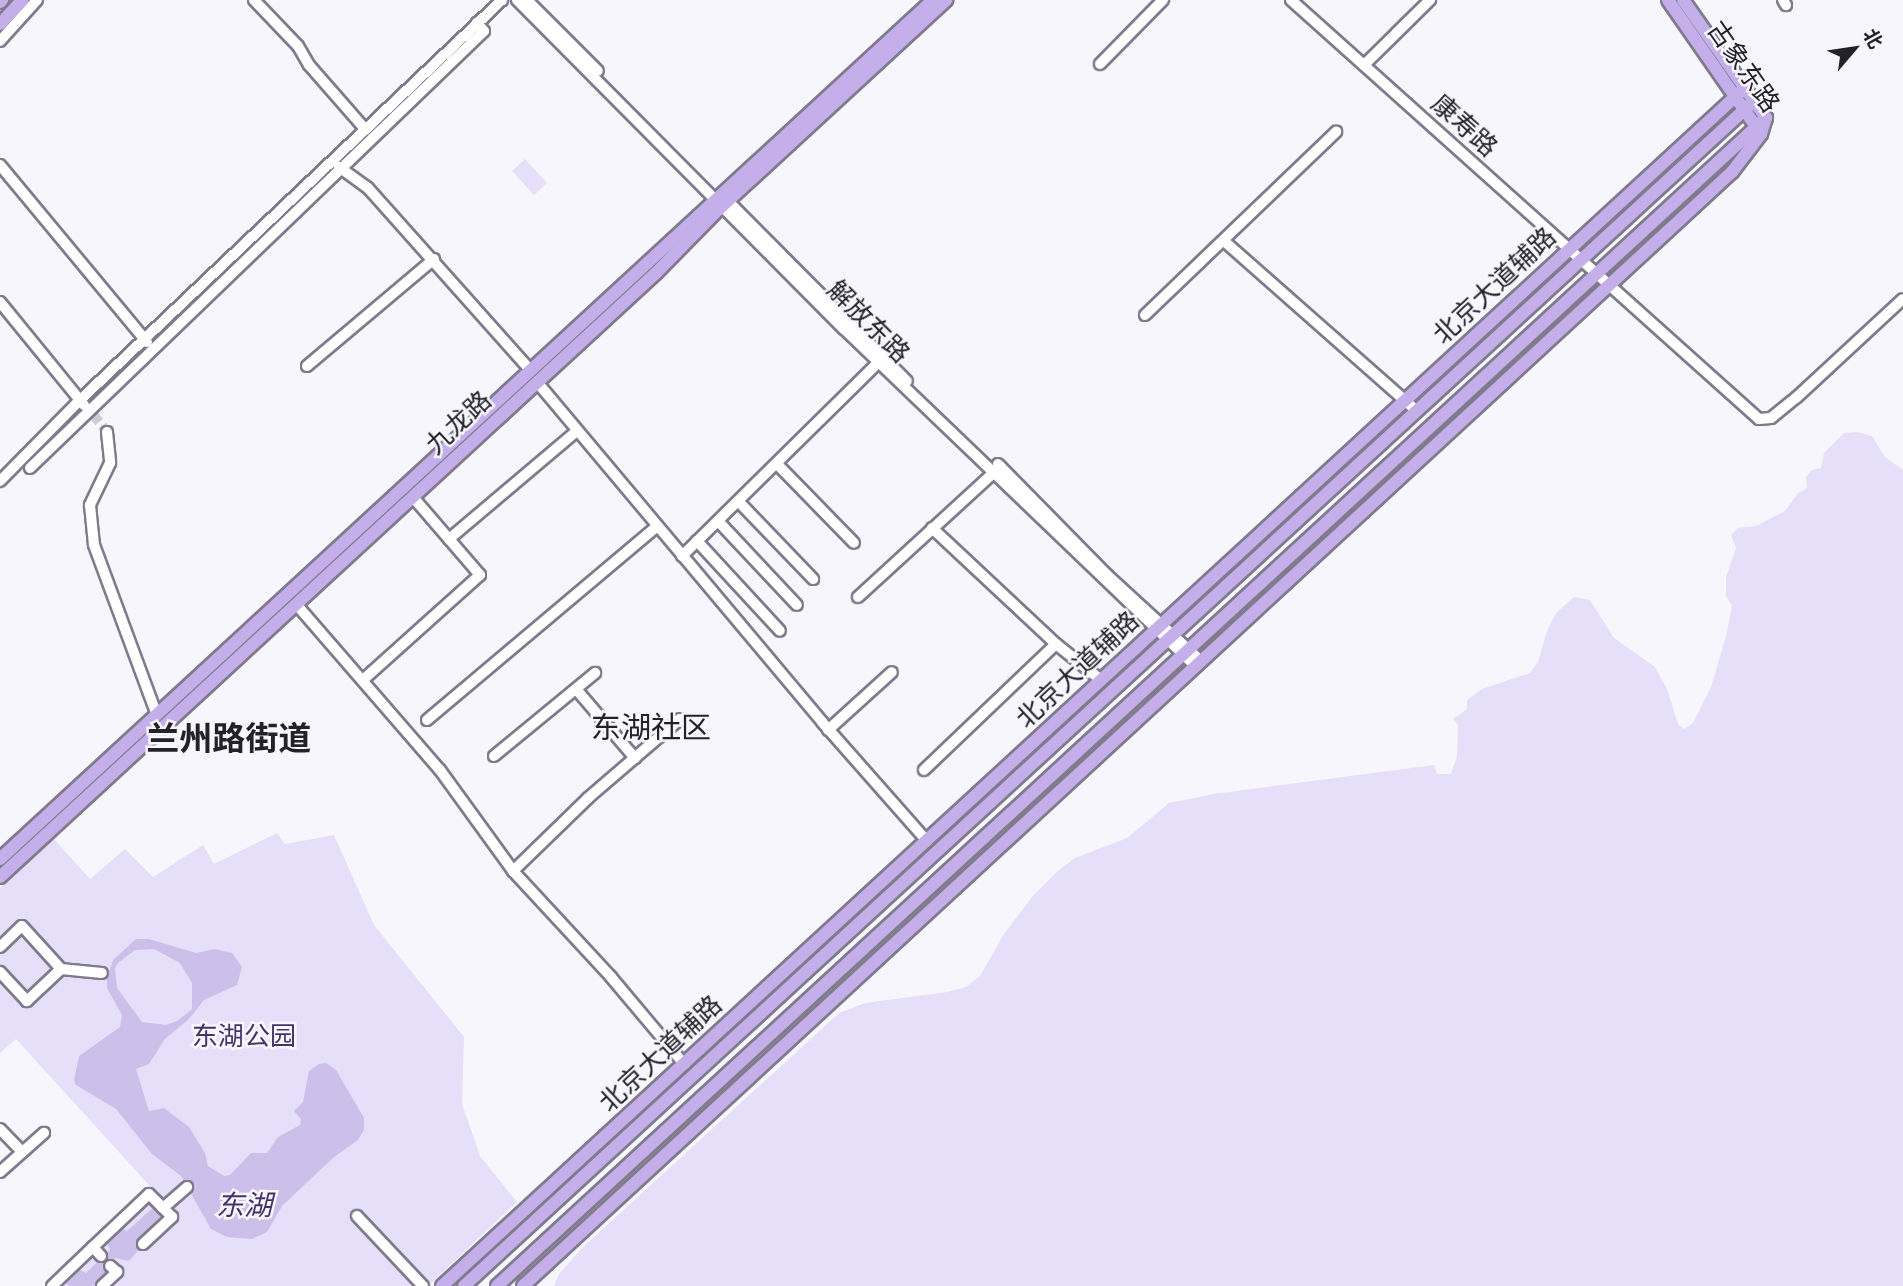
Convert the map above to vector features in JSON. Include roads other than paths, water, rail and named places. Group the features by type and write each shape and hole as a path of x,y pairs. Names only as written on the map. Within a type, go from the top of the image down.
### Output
{"main road":[{"path":"0,24 22,0"},
{"name":"九龙路","path":"0,859 534,376 933,0"},
{"name":"九龙路","path":"721,200 946,0"},
{"name":"古象东路","path":"1668,0 1740,92"},
{"name":"古象东路","path":"1683,0 1761,126"},
{"name":"北京大道辅路","path":"442,1286 1740,92"},
{"path":"464,1286 1749,105"},
{"path":"497,1286 1761,126"},
{"path":"523,1286 1732,172 1761,126"},
{"name":"九龙路","path":"0,877 412,497 534,376"}],"street":[{"path":"0,41 37,0"},
{"path":"254,0 298,46 309,65 366,130"},
{"path":"30,468 92,413 337,166 366,130 502,0"},
{"name":"解放东路","path":"517,0 881,360 998,468 1198,664"},
{"name":"解放东路","path":"527,0 721,200"},
{"path":"1100,64 1163,0"},
{"name":"康寿路","path":"1291,0 1599,272 1759,419 1771,418 1797,397 1903,299"},
{"name":"康寿路","path":"1298,0 1365,64"},
{"path":"1365,64 1430,0"},
{"path":"0,481 79,401 484,31 477,23"},
{"path":"1145,315 1336,132"},
{"path":"0,165 154,350"},
{"path":"337,166 368,188 434,259 828,730 927,841"},
{"path":"1224,241 1417,411"},
{"path":"307,366 434,259"},
{"path":"0,302 79,401 92,413"},
{"path":"682,556 881,360"},
{"path":"449,539 577,430"},
{"path":"107,432 110,463 90,505 94,545 157,715"},
{"path":"777,464 854,543"},
{"path":"858,597 998,468"},
{"path":"364,679 480,575 412,497"},
{"path":"738,502 813,579"},
{"path":"718,521 797,605"},
{"path":"427,720 657,526"},
{"path":"932,528 1056,644 1101,680"},
{"path":"697,541 780,631"},
{"path":"296,604 364,679 440,770 513,870 611,977 684,1064"},
{"path":"923,770 1056,644"},
{"path":"828,730 892,672"},
{"path":"494,755 595,673"},
{"path":"576,689 635,758"},
{"path":"513,870 589,797 680,719"},
{"path":"2,942 22,926 61,969 102,973"},
{"path":"0,972 27,1001 61,969"},
{"path":"0,1129 22,1152"},
{"path":"0,1172 44,1133"},
{"path":"163,1208 187,1187"},
{"path":"51,1286 149,1194 172,1217 143,1244"},
{"path":"356,1216 423,1286"},
{"path":"93,1247 101,1256"},
{"path":"102,1286 117,1272 110,1266"}],"water":[{"name":"东湖","path":"136,939 149,939 196,953 214,949 232,953 242,967 237,985 204,1000 189,1019 165,1039 149,1064 136,1069 149,1111 164,1108 189,1127 205,1153 208,1166 224,1176 230,1175 251,1153 267,1153 278,1137 300,1125 301,1119 294,1111 303,1102 309,1071 319,1064 326,1063 336,1070 364,1118 364,1130 358,1140 334,1157 282,1206 267,1232 252,1239 227,1237 211,1229 181,1176 152,1154 116,1109 76,1085 74,1080 79,1056 120,1027 122,1015 107,988 113,960","holes":["154,949 180,963 192,983 192,1009 177,1021 166,1025 142,1022 117,988 115,968 118,963 135,950"]},
{"path":"155,1206 163,1215 136,1243 140,1248 129,1261 115,1258 103,1269 107,1276 98,1286 69,1286 66,1283 77,1268 86,1273 110,1250 106,1240 119,1227 127,1231"}],"tunnel":[{"path":"93,414 107,432"}],"district":[{"name":"东湖社区","path":"651,728"},
{"name":"兰州路街道","path":"229,739"}],"park label":[{"name":"东湖公园","path":"244,1037"}]}
